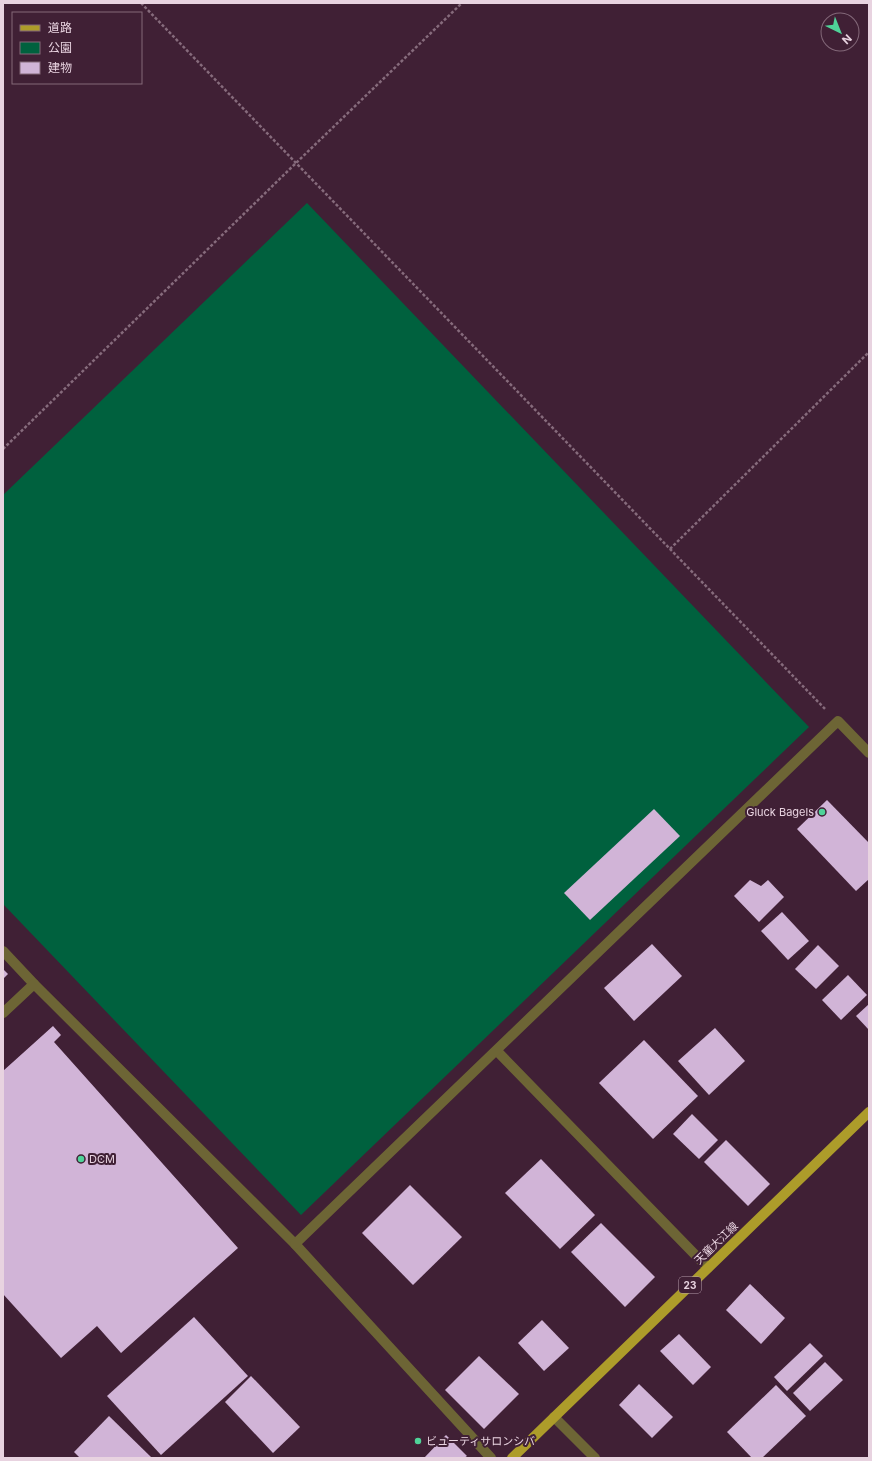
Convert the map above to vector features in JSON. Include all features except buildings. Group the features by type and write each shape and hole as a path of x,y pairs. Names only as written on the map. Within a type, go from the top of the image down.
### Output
{"main road":[{"name":"天童大江線","path":"512,1458 869,1112"}],"street":[{"path":"295,1244 838,722 869,753"},
{"path":"3,951 34,984 295,1244 491,1458"},
{"path":"3,1013 34,984"},
{"path":"497,1051 708,1268"},
{"path":"554,1417 595,1458"}],"path":[{"path":"141,3 838,722"},
{"path":"3,449 462,3"},
{"path":"670,549 869,352"}],"green space":[{"path":"307,203 809,727 301,1215 3,904 3,495"}],"place":[{"name":"Gluck Bagels","path":"822,812"},
{"name":"DCM","path":"81,1159"},
{"name":"ビューティサロンシバ","path":"418,1441"}]}
